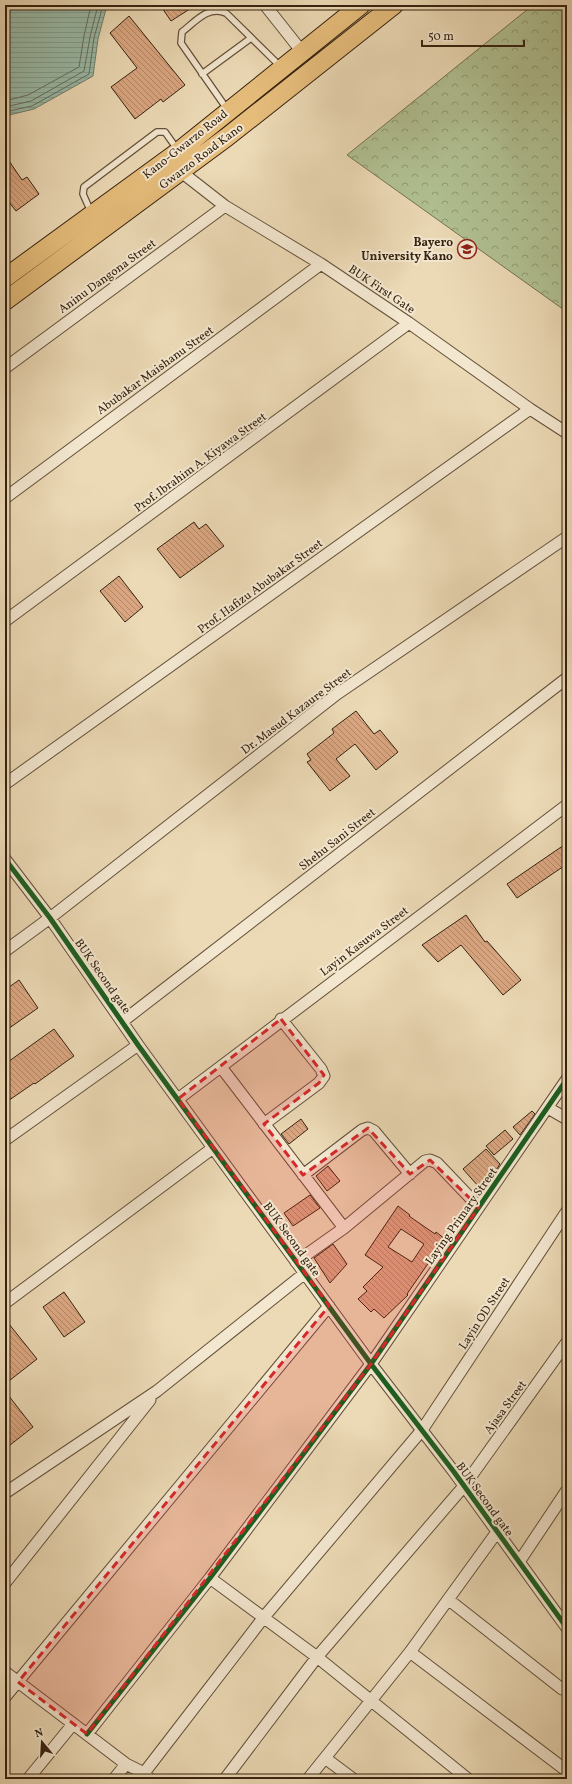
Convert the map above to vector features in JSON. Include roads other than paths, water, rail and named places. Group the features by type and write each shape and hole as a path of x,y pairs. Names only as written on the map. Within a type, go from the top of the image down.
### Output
{"main road":[{"name":"Kano-Gwarzo Road","path":"5,278 179,151 362,5"},
{"name":"Gwarzo Road Kano","path":"5,302 227,137 394,5"}],"street":[{"path":"264,5 303,53"},
{"name":"BUK First Gate","path":"180,171 225,206 321,264 410,323 530,409 567,433"},
{"name":"Aninu Dangona Street","path":"5,368 225,206"},
{"name":"Abubakar Maishanu Street","path":"5,498 321,264"},
{"name":"Prof. Ibrahim A. Kiyawa Street","path":"5,621 410,323"},
{"name":"Prof. Hafizu Abubakar Street","path":"5,784 530,409"},
{"name":"Dr. Masud Kazaure Street","path":"5,951 50,918 337,694 567,537"},
{"name":"Shehu Sani Street","path":"122,1021 567,678"},
{"name":"Layin Kasuwa Street","path":"178,1099 567,805"},
{"name":"BUK Second gate","path":"5,859 50,918 138,1045 370,1364 422,1430 519,1562 565,1621"},
{"path":"264,1124 319,1083 324,1076 321,1069 281,1020"},
{"path":"5,1140 138,1045"},
{"path":"221,1067 344,1228"},
{"name":"Laying Primary Street","path":"87,1734 210,1578 370,1364 567,1079"},
{"path":"548,1108 567,1119"},
{"path":"303,1174 362,1130 368,1128 374,1131 410,1174"},
{"path":"5,1303 213,1148"},
{"path":"296,1262 344,1228 425,1161 430,1160 436,1163 479,1207"},
{"name":"Layin OD Street","path":"147,1776 264,1617 422,1430 567,1211"},
{"path":"5,1492 157,1391 305,1273"},
{"path":"5,1697 329,1306"},
{"name":"Ajasa Street","path":"225,1779 317,1657 464,1486 567,1342"},
{"path":"5,1583 157,1391"},
{"path":"519,1562 567,1490"},
{"path":"308,1779 372,1702 449,1600 497,1532"},
{"path":"210,1578 317,1657 468,1779"},
{"path":"449,1600 562,1689 567,1690"},
{"path":"410,1652 567,1771"},
{"path":"5,1672 126,1764 147,1776"},
{"path":"28,1779 73,1724"},
{"path":"325,1758 353,1779"},
{"path":"114,1779 126,1764"}],"lane":[{"path":"228,111 181,43 180,37 182,32 208,11 214,10 226,13 282,69"},
{"path":"202,74 251,38"},
{"path":"92,214 83,194 84,187 156,132 164,132 179,151"}],"water":[{"path":"5,5 107,5 98,39 93,76 34,109 5,116"}],"place":[{"name":"Bayero University Kano","path":"467,249"}]}
